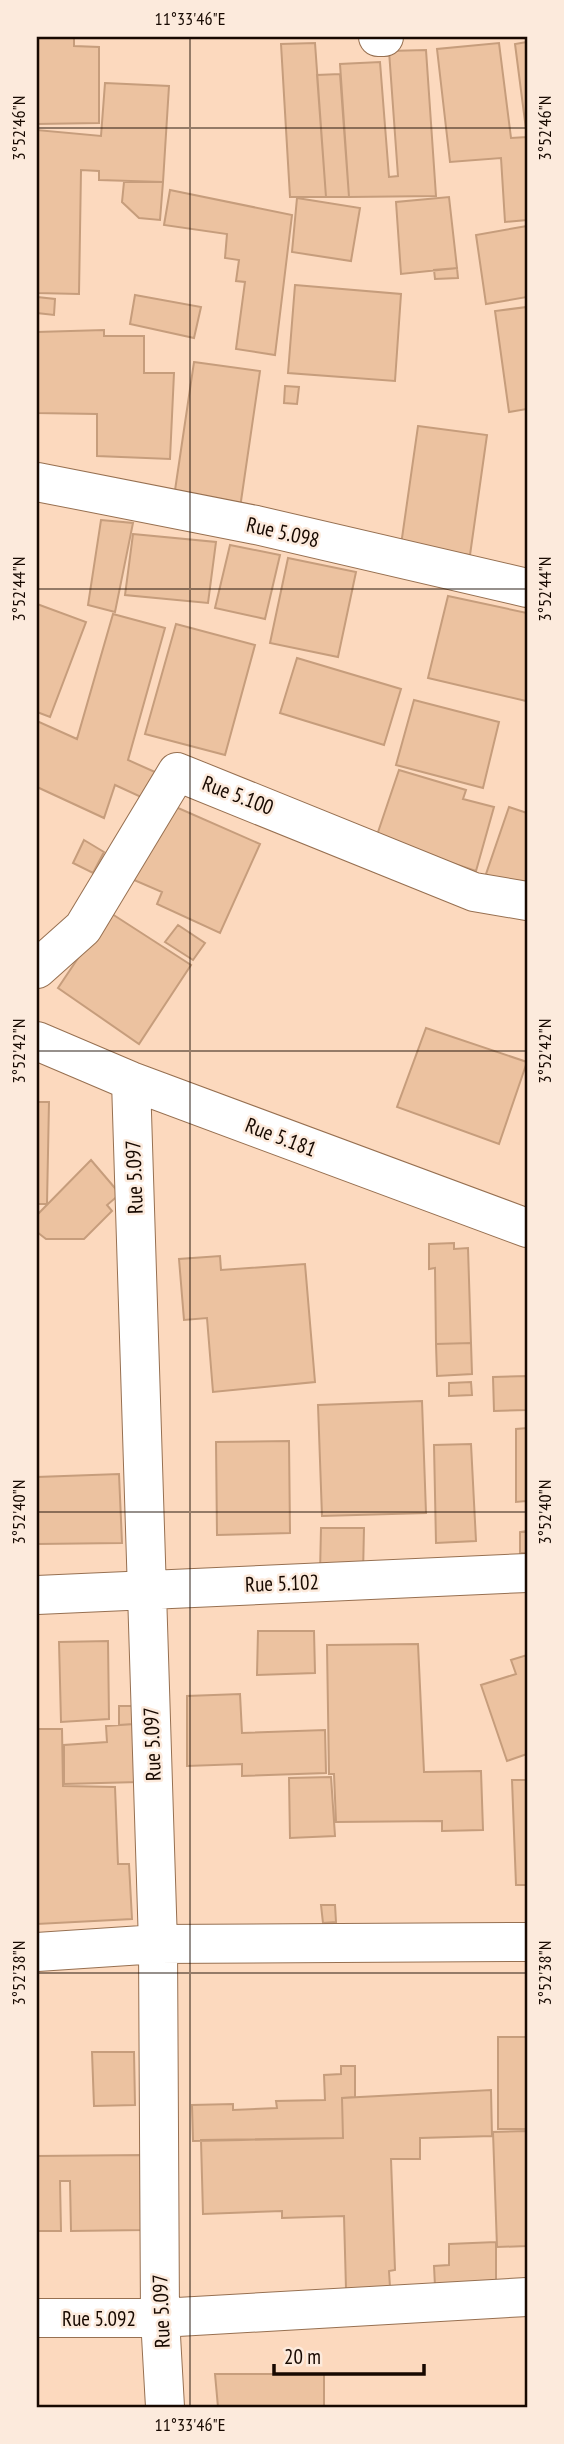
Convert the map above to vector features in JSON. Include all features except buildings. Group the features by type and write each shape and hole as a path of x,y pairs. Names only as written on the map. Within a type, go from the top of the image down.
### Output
{"street":[{"path":"378,37 384,37"},
{"name":"Rue 5.098","path":"37,482 256,525 527,588"},
{"name":"Rue 5.100","path":"37,969 83,928 177,772 474,892 527,901"},
{"name":"Rue 5.181","path":"37,1041 131,1081 527,1228"},
{"name":"Rue 5.097","path":"131,1081 158,1944 160,2318 165,2407"},
{"name":"Rue 5.102","path":"37,1594 527,1573"},
{"path":"37,1952 158,1944 527,1942"},
{"name":"Rue 5.092","path":"37,2318 160,2318 527,2297"}]}
